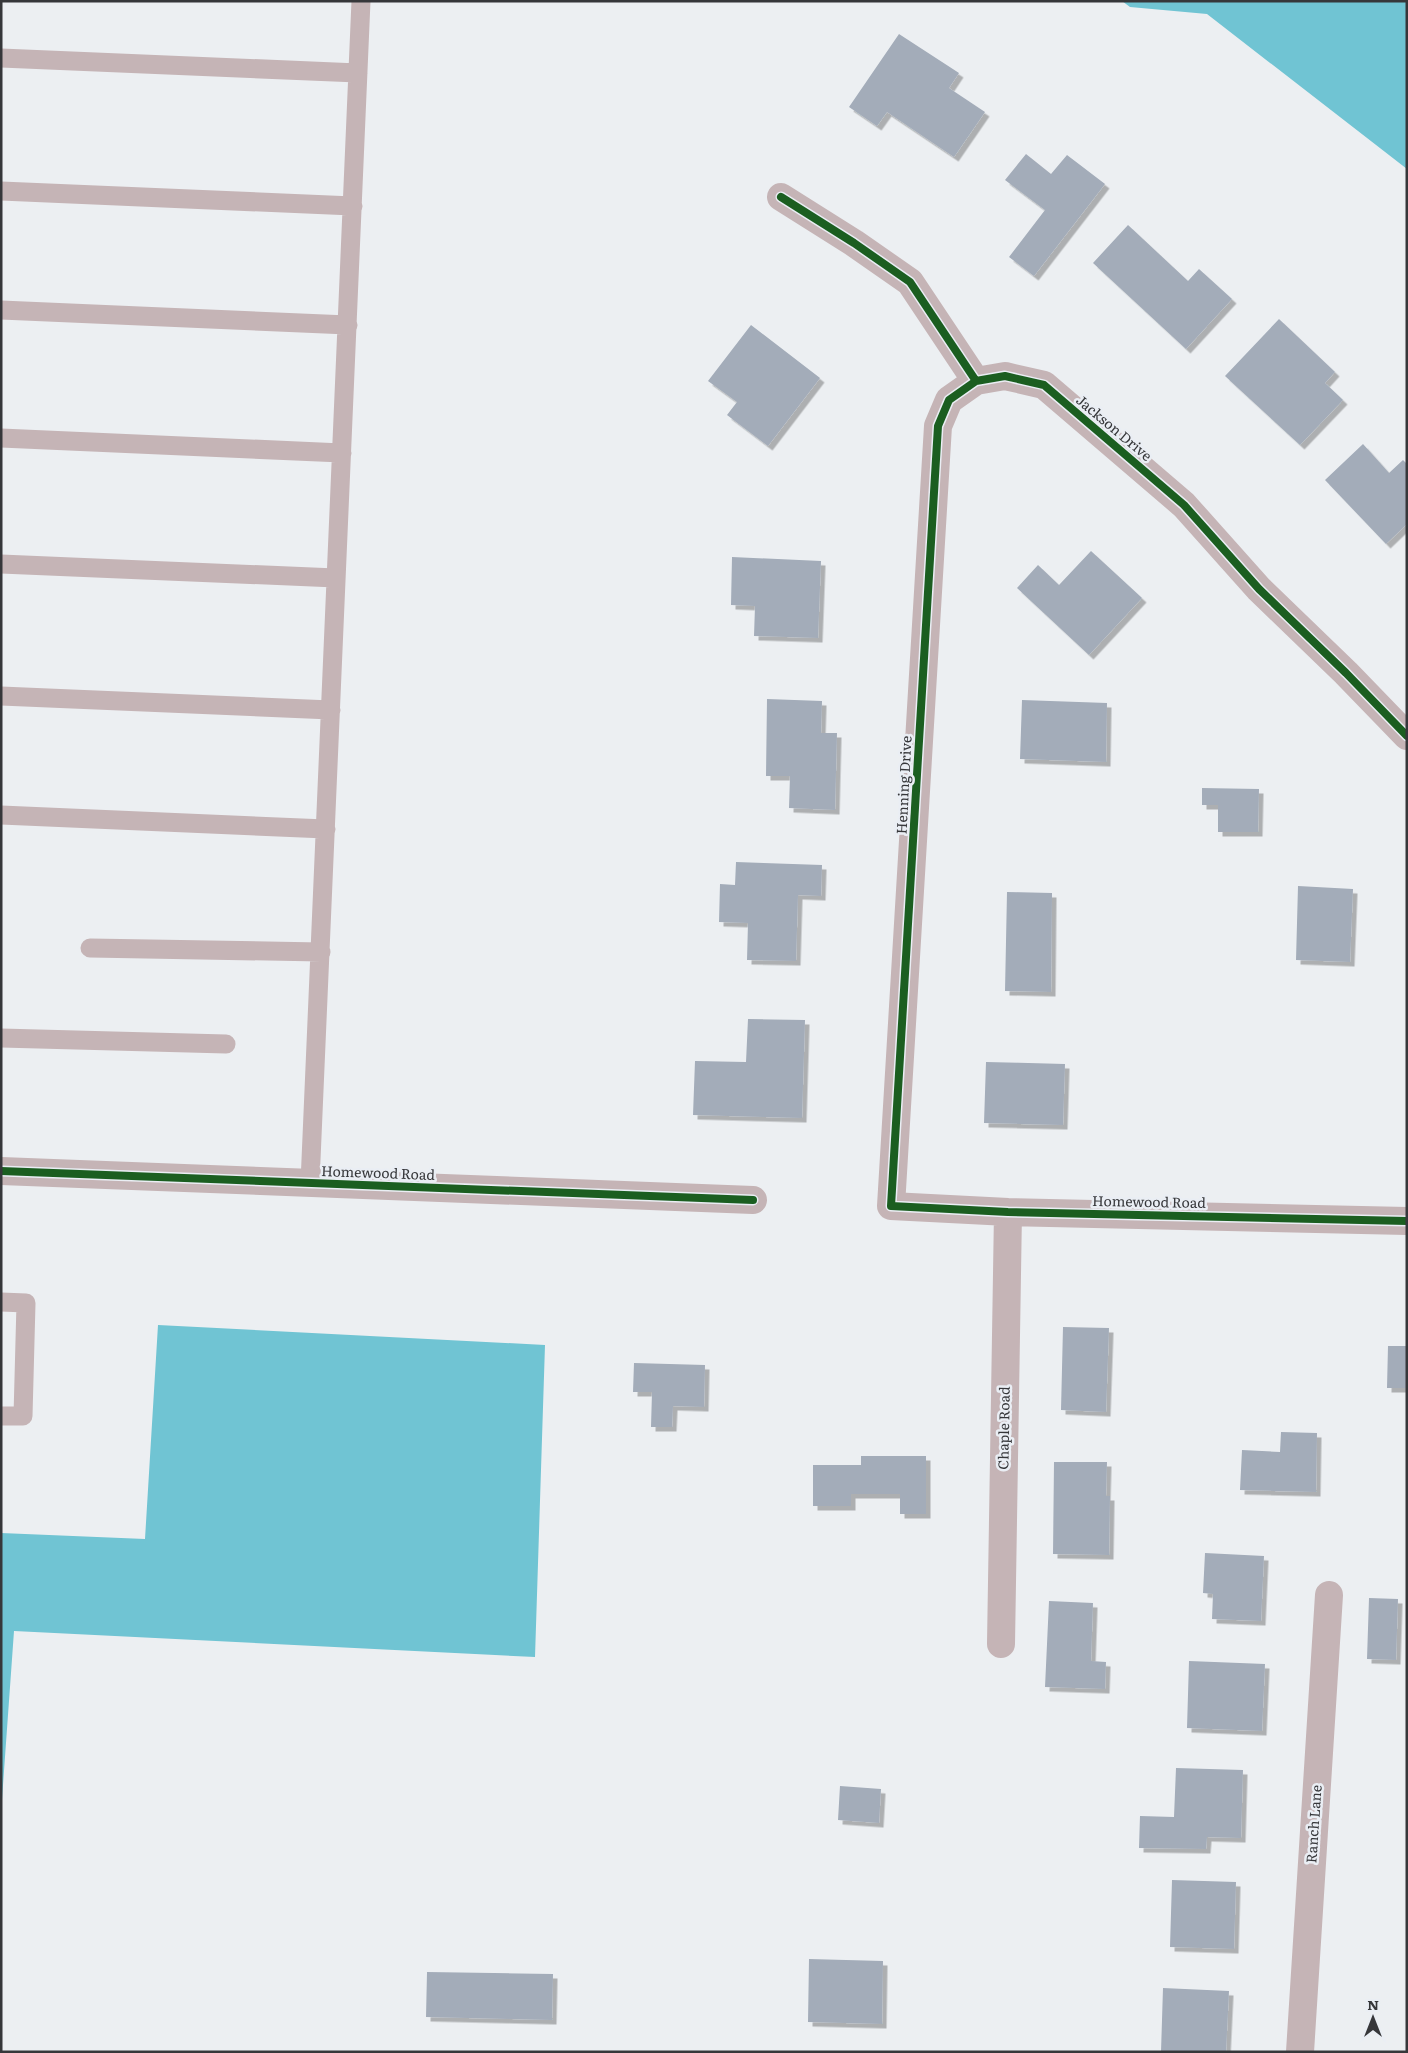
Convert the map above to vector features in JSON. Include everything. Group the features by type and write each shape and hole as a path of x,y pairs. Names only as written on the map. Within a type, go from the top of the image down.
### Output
{"street":[{"path":"781,197 854,243 910,282 976,381"},
{"name":"Jackson Drive","path":"976,381 1006,376 1044,385 1184,505 1259,589 1346,673 1407,736"},
{"name":"Henning Drive","path":"891,1206 938,426 949,400 976,381"},
{"name":"Homewood Road","path":"1,1171 753,1200"},
{"name":"Homewood Road","path":"891,1206 1008,1212 1406,1217"},
{"name":"Chaple Road","path":"1001,1644 1008,1212"},
{"name":"Ranch Lane","path":"1300,2052 1329,1595"}],"lane":[{"path":"310,1183 361,1"},
{"path":"1,58 358,73"},
{"path":"1,191 353,206"},
{"path":"1,310 348,325"},
{"path":"1,438 342,453"},
{"path":"1,564 336,578"},
{"path":"1,696 331,710"},
{"path":"1,815 326,829"},
{"path":"90,948 320,952"},
{"path":"1,1038 226,1044"},
{"path":"1,1302 26,1303 23,1416 1,1416"}],"water":[{"path":"1122,1 1407,1 1407,169 1207,14 1130,7"},
{"path":"158,1325 545,1345 535,1657 14,1631 1,1813 1,1533 145,1539"}],"building":[{"path":"899,34 959,73 949,88 985,112 954,157 887,112 877,126 849,107"},
{"path":"1026,154 1051,174 1067,155 1105,184 1034,276 1009,257 1045,210 1005,180"},
{"path":"1128,225 1188,281 1199,269 1232,299 1186,349 1093,263"},
{"path":"1279,319 1335,372 1325,383 1343,400 1300,445 1225,376"},
{"path":"751,325 820,378 768,446 727,415 737,402 708,381"},
{"path":"1363,444 1389,473 1403,460 1407,464 1407,524 1386,544 1325,480"},
{"path":"1091,551 1142,598 1089,655 1017,588 1038,565 1059,585"},
{"path":"732,557 821,561 818,638 754,636 755,606 731,605"},
{"path":"767,699 822,701 821,733 837,733 835,810 789,808 790,776 766,776"},
{"path":"1022,700 1107,703 1106,762 1020,759"},
{"path":"1202,788 1259,789 1258,832 1218,832 1218,805 1202,805"},
{"path":"736,862 822,865 821,896 798,895 796,961 747,960 748,923 719,922 720,884 735,885"},
{"path":"1298,886 1353,889 1350,962 1296,960"},
{"path":"1007,892 1052,893 1051,992 1005,991"},
{"path":"748,1019 805,1020 802,1118 693,1115 695,1061 746,1062"},
{"path":"986,1062 1065,1064 1063,1125 984,1123"},
{"path":"1063,1327 1109,1328 1106,1412 1061,1410"},
{"path":"1388,1346 1407,1346 1407,1388 1387,1388"},
{"path":"634,1363 705,1365 704,1407 673,1406 672,1427 651,1427 652,1392 633,1392"},
{"path":"1281,1432 1317,1433 1316,1492 1240,1490 1242,1450 1280,1452"},
{"path":"861,1456 926,1456 926,1514 900,1514 900,1494 851,1494 851,1506 813,1506 813,1465 861,1465"},
{"path":"1054,1462 1107,1462 1106,1496 1110,1496 1109,1555 1053,1554"},
{"path":"1205,1553 1264,1556 1261,1621 1212,1619 1213,1594 1203,1593"},
{"path":"1369,1598 1398,1599 1396,1660 1367,1659"},
{"path":"1049,1601 1093,1603 1091,1661 1106,1662 1105,1689 1045,1687"},
{"path":"1189,1661 1265,1664 1262,1731 1187,1728"},
{"path":"1176,1768 1243,1770 1241,1838 1207,1837 1206,1849 1139,1848 1140,1816 1174,1817"},
{"path":"840,1786 881,1789 879,1823 838,1820"},
{"path":"1172,1880 1236,1882 1234,1949 1170,1947"},
{"path":"809,1959 883,1961 882,2024 808,2022"},
{"path":"427,1972 553,1974 552,2020 426,2017"},
{"path":"1163,1988 1229,1991 1226,2052 1161,2052"}],"cycle path":[{"path":"781,197 854,243 910,282 976,381 1005,376 1044,385 1184,505 1259,589 1346,673 1407,736"},
{"path":"976,381 949,400 938,426 891,1206 1008,1212 1407,1221"},
{"path":"1,1171 753,1200"}]}
